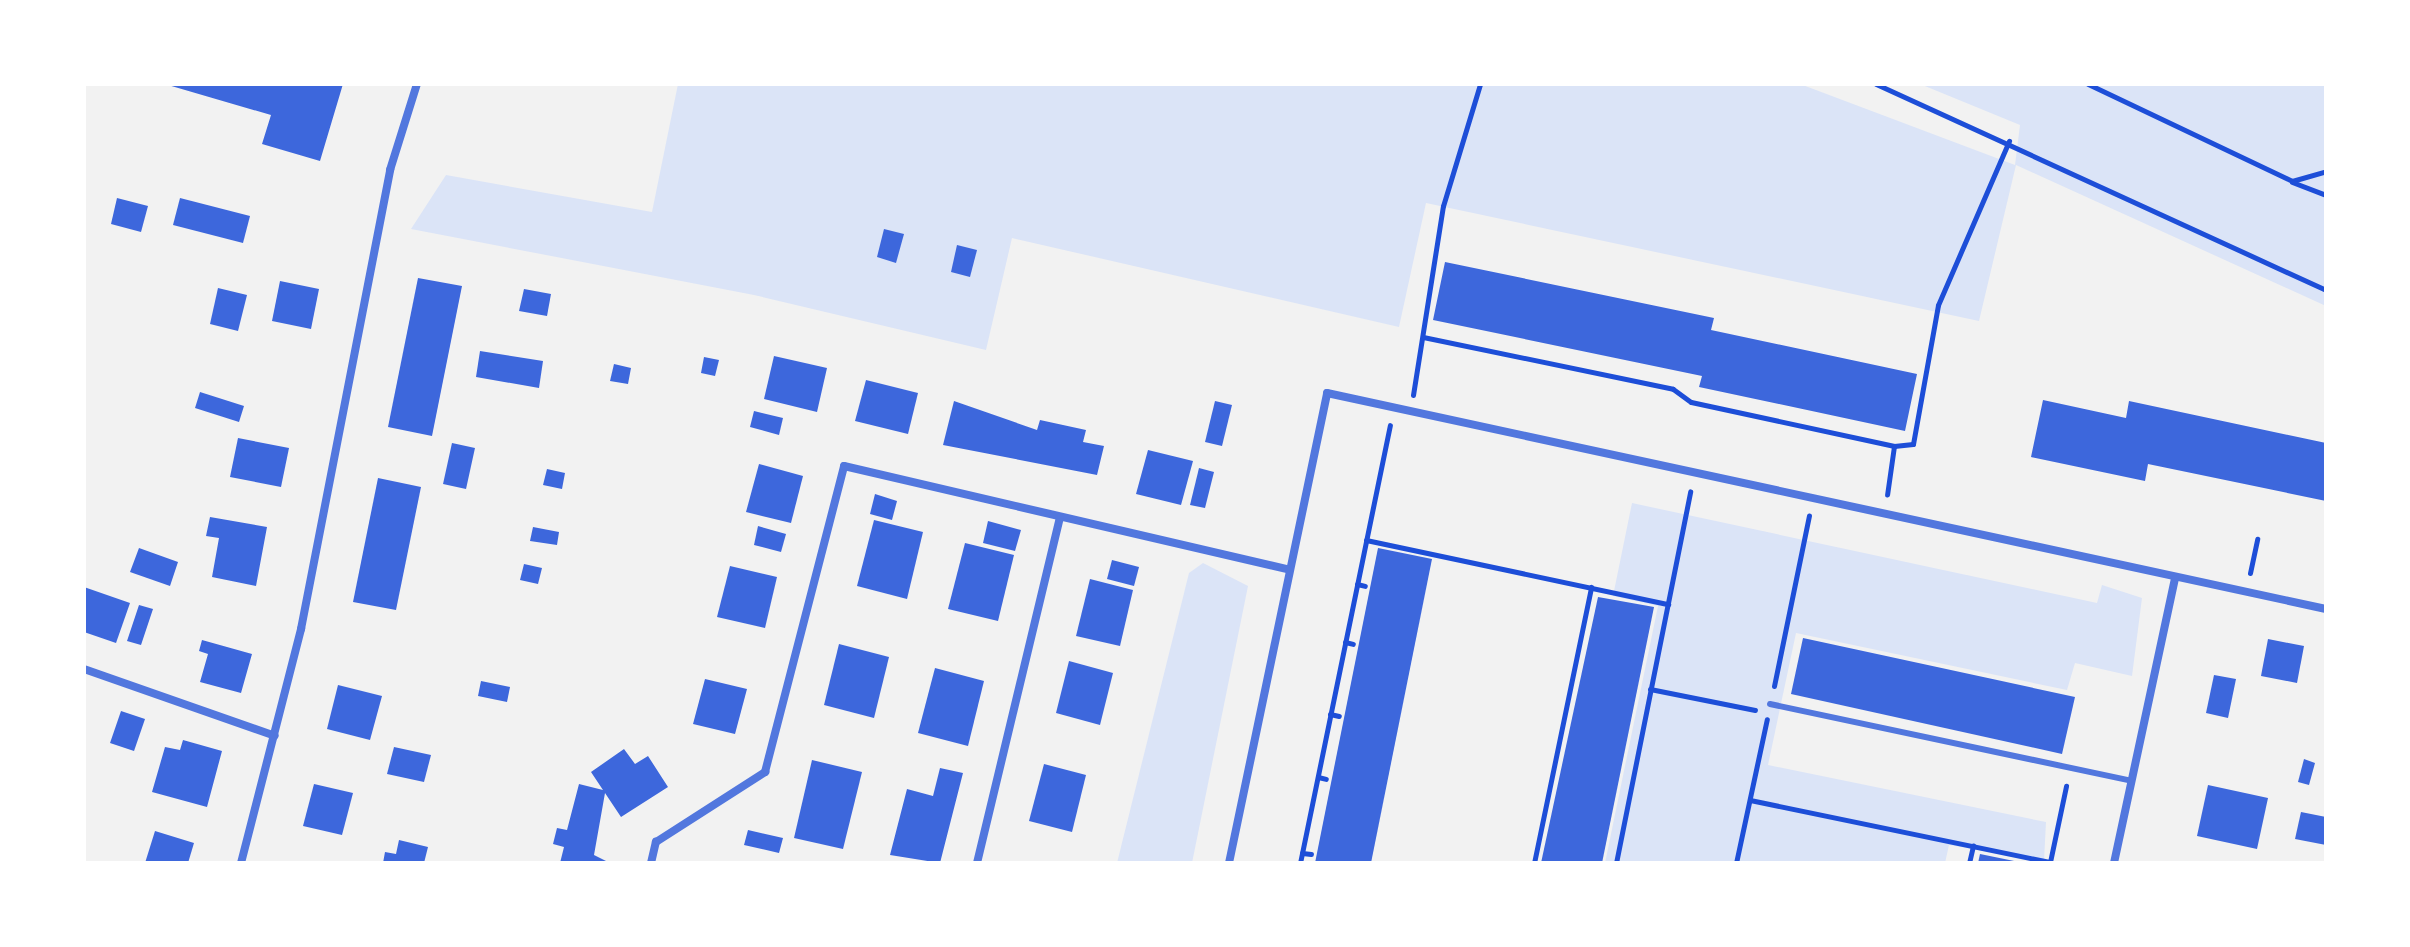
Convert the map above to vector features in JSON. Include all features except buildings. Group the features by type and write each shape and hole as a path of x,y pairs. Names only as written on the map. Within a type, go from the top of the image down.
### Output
{"street":[{"path":"241,863 275,736 390,170 417,84"},
{"path":"1229,863 1287,569 1327,393 1813,495 2175,579 2326,609"},
{"path":"651,863 656,842 765,772 844,466 1287,569"},
{"path":"977,863 1060,518"},
{"path":"2114,863 2175,579"},
{"path":"84,669 275,736"}],"lane":[{"path":"1770,704 2132,781"}],"path":[{"path":"1410,410 1443,206 1480,84"},
{"path":"1876,84 2009,141 2326,290"},
{"path":"2088,84 2326,195"},
{"path":"1423,337 1673,389 1691,402 1894,446 1913,444 1938,305 2009,141"},
{"path":"2292,181 2326,171"},
{"path":"1300,863 1394,407"},
{"path":"1885,512 1894,446"},
{"path":"1616,863 1695,470"},
{"path":"1736,863 1813,495"},
{"path":"2246,593 2257,539"},
{"path":"1366,540 1668,604"},
{"path":"1357,584 1365,586"},
{"path":"1534,863 1591,587"},
{"path":"1345,642 1353,644"},
{"path":"1650,689 1768,713"},
{"path":"1330,714 1339,716"},
{"path":"1750,800 2050,862 2070,768"},
{"path":"1318,777 1326,779"},
{"path":"1969,863 1973,845"},
{"path":"1302,853 1311,854"}],"shaded area":[{"path":"678,84 1800,84 2015,165 2020,125 1920,84 2326,84 2326,306 2016,165 1979,321 1426,203 1399,327 1012,238 986,350 754,295 411,229 446,175 652,212"},
{"path":"1632,503 2097,603 2102,585 2142,598 2132,676 2075,663 2067,690 1796,633 1768,765 2046,822 2044,861 1949,845 1945,863 1605,863 1658,606 1613,596"},
{"path":"1203,563 1248,586 1192,863 1117,863 1189,573"}]}
